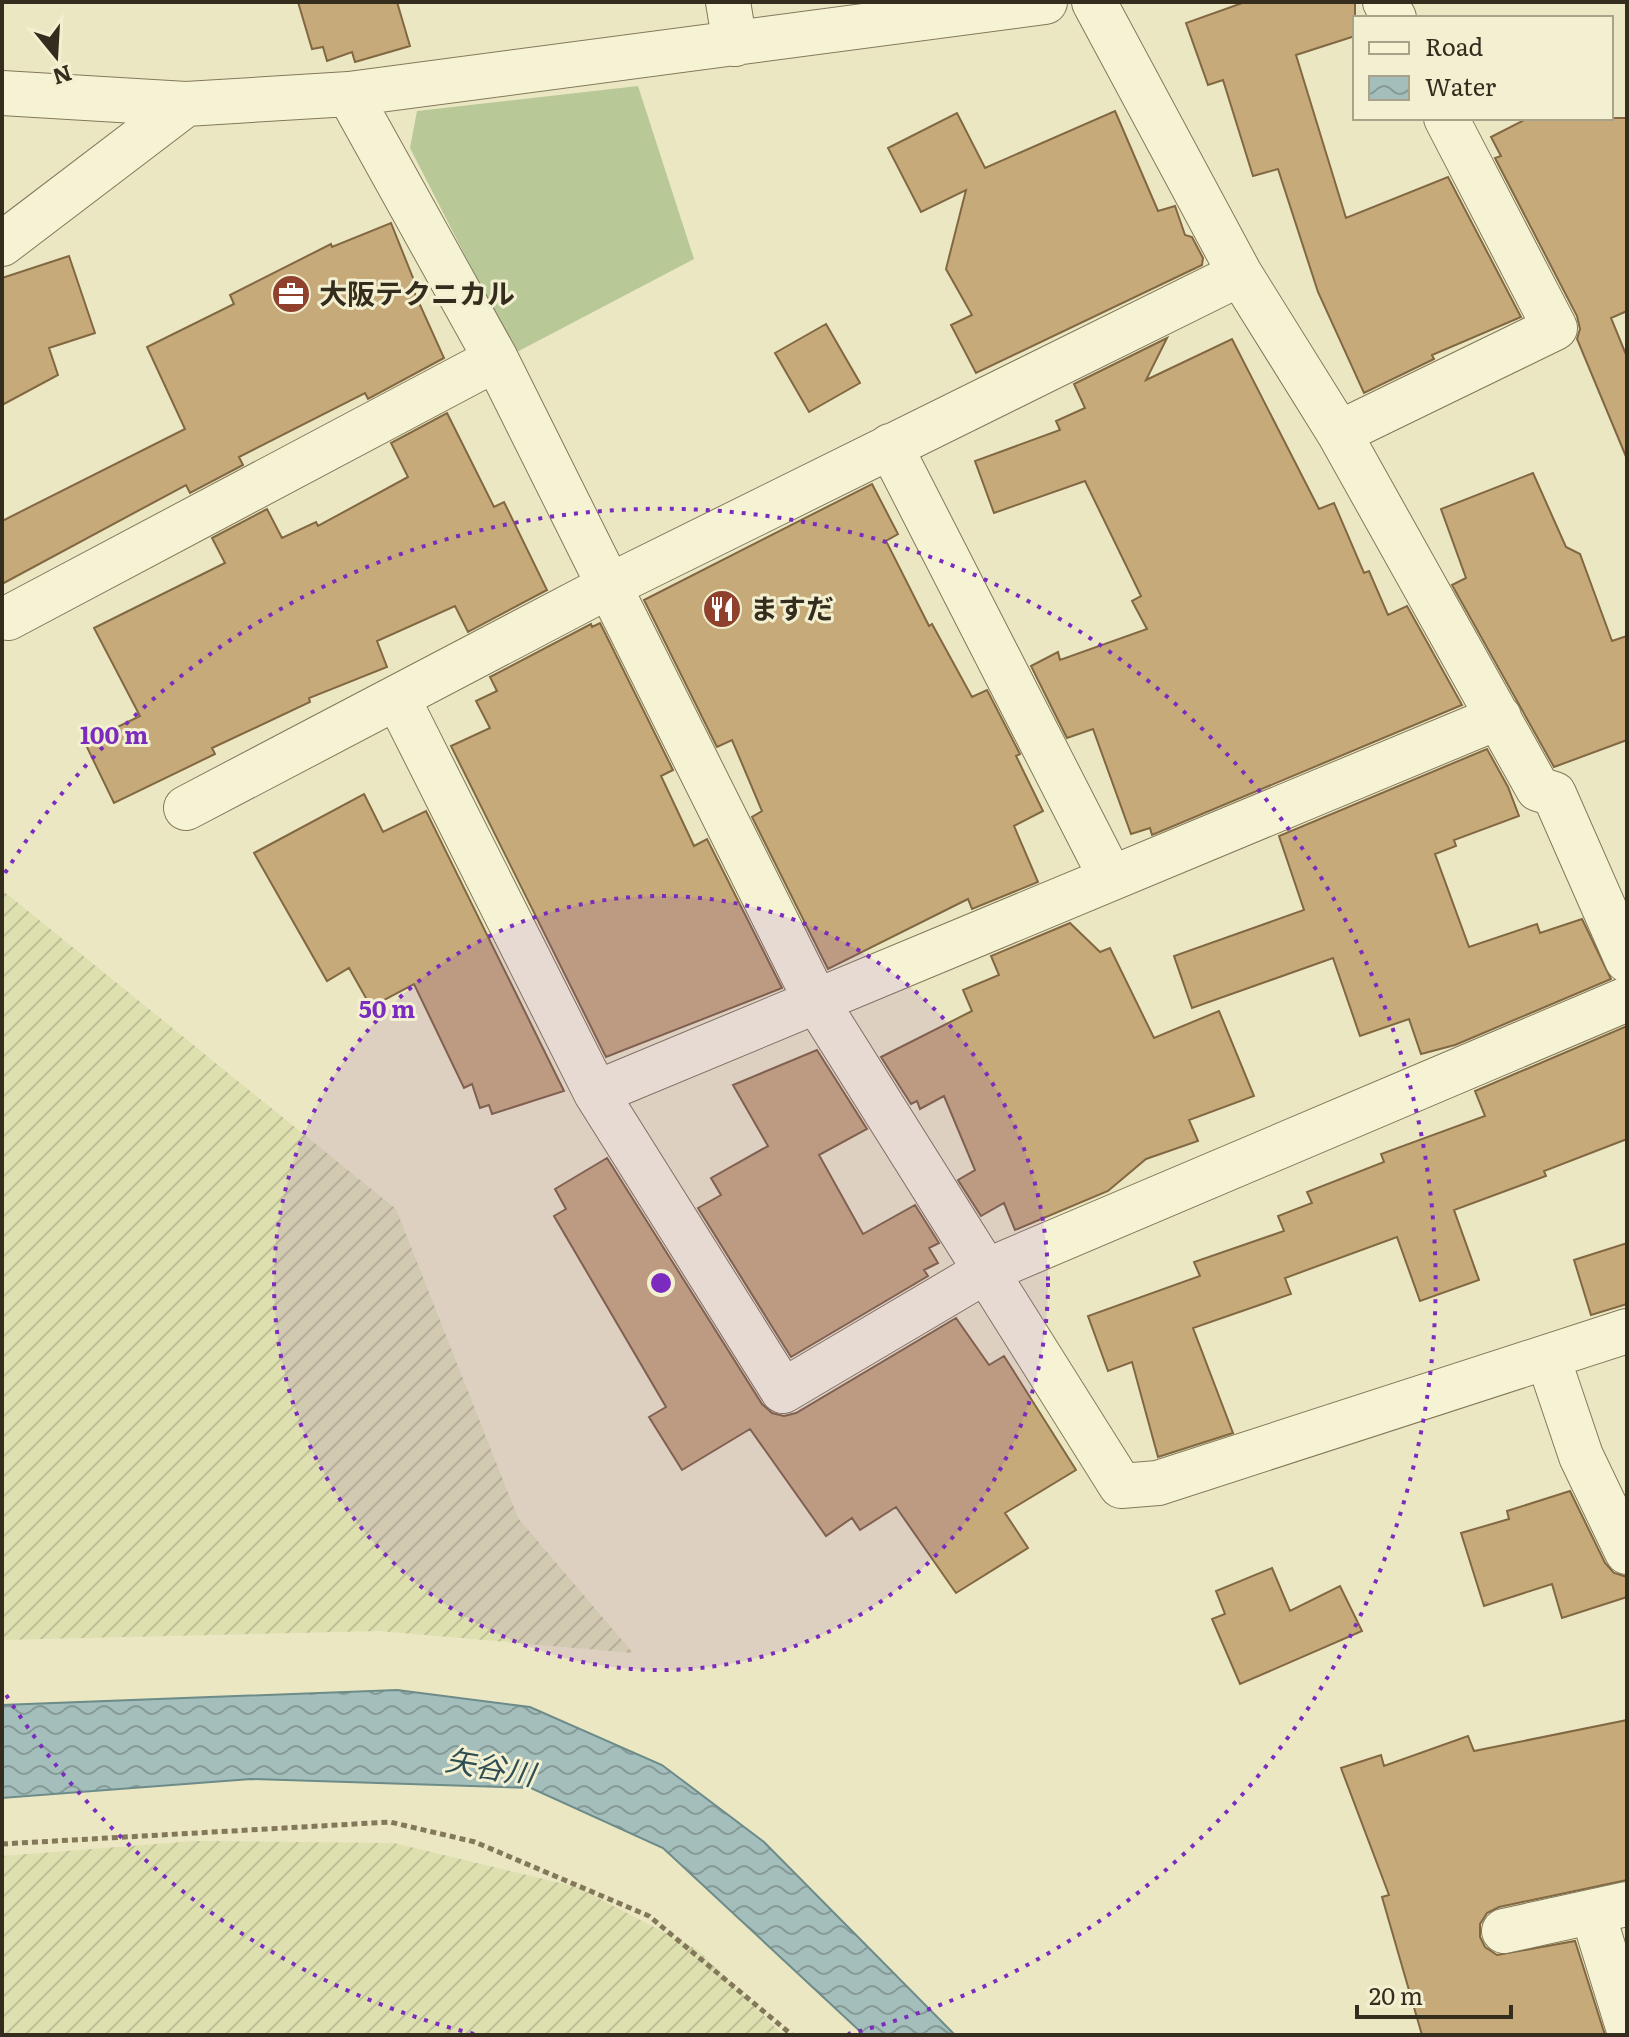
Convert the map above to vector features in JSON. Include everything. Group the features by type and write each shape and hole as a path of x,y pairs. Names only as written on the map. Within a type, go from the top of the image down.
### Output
{"street":[{"path":"2,93 186,104 349,94 732,23 1045,2"},
{"path":"1094,2 1240,274 1339,433 1538,789 1554,794 1627,960"},
{"path":"349,94 496,359 815,999 1121,1486 1158,1483 1627,1331"},
{"path":"2,244 186,104"},
{"path":"1339,433 1555,328 1447,120"},
{"path":"186,808 611,585 1240,274"},
{"path":"8,618 496,359"},
{"path":"890,446 1111,878"},
{"path":"398,699 596,1093 783,1391 986,1271 1627,999"},
{"path":"596,1093 815,999 1499,717"},
{"path":"1548,1358 1581,1456 1627,1552"},
{"path":"1504,1931 1610,1909 1627,2024"}],"path":[{"path":"2,1844 390,1822 419,1828 475,1842 649,1916 792,2035"}],"green space":[{"path":"638,86 694,259 515,353 410,148 417,111"},
{"path":"2,890 396,1209 518,1518 633,1653 379,1631 2,1640"},
{"path":"194,1841 394,1843 577,1887 698,1950 783,2035 2,2035 2,1856"}],"water":[{"name":"矢谷川","path":"397,1690 530,1707 662,1765 764,1842 955,2035 864,2035 663,1848 531,1788 251,1779 2,1798 2,1705"}],"building":[{"path":"298,2 397,2 410,46 355,62 352,52 327,61 323,47 312,49"},
{"path":"1245,2 1355,2 1353,37 1296,55 1346,218 1448,177 1521,317 1432,355 1434,359 1364,393 1318,292 1278,169 1253,176 1223,80 1208,85 1186,23"},
{"path":"1115,111 1158,211 1175,206 1185,235 1192,237 1203,258 1202,265 976,373 951,325 972,315 946,269 966,190 921,212 888,148 957,113 985,168"},
{"path":"1627,118 1627,311 1611,318 1627,357 1627,459 1577,339 1580,329 1577,316 1495,158 1501,156 1491,137 1524,120"},
{"path":"391,223 415,283 411,285 444,358 368,399 365,393 239,457 243,465 190,493 186,485 2,584 2,521 185,429 147,347 234,304 230,295 331,244 332,247"},
{"path":"69,256 95,333 49,348 58,375 2,405 2,278"},
{"path":"826,324 860,383 809,412 775,353"},
{"path":"1167,338 1146,380 1232,339 1319,509 1334,503 1364,573 1369,571 1388,615 1407,606 1462,705 1152,835 1150,828 1131,834 1093,729 1067,738 1031,666 1058,652 1060,660 1147,629 1132,601 1141,596 1085,481 994,513 975,461 1060,430 1056,421 1085,408 1074,384"},
{"path":"447,413 494,507 504,502 547,590 468,632 455,606 377,641 387,667 309,698 310,702 212,748 215,754 114,803 85,743 140,716 94,628 225,563 212,538 267,509 282,538 316,522 318,526 408,477 391,443"},
{"path":"1533,473 1566,547 1580,554 1612,641 1627,636 1627,740 1554,767 1452,585 1466,578 1441,509"},
{"path":"872,484 898,534 886,541 929,626 932,624 972,697 987,690 1020,754 1016,756 1043,811 1014,826 1038,882 972,909 968,899 828,969 752,817 762,811 732,740 717,747 644,600"},
{"path":"600,623 673,770 661,776 694,846 707,839 782,988 606,1057 451,746 490,728 476,701 497,691 490,677 591,624 592,627"},
{"path":"1487,749 1508,787 1519,816 1454,840 1456,846 1435,854 1469,947 1537,924 1540,933 1582,919 1611,979 1455,1045 1421,1054 1409,1019 1360,1036 1333,958 1192,1008 1174,956 1304,910 1279,836"},
{"path":"364,794 383,832 426,811 564,1091 492,1114 489,1105 480,1108 472,1084 464,1088 414,984 371,1007 349,968 327,981 254,853"},
{"path":"1070,923 1100,952 1110,948 1154,1038 1219,1011 1254,1096 1189,1120 1198,1141 1146,1159 1108,1191 1015,1230 1004,1203 981,1216 958,1180 975,1170 944,1096 920,1109 917,1101 911,1104 881,1057 972,1011 963,990 999,975 991,956"},
{"path":"1627,1026 1627,1139 1544,1171 1546,1176 1454,1210 1479,1280 1420,1301 1397,1237 1285,1278 1291,1294 1193,1328 1233,1433 1158,1457 1132,1362 1108,1371 1088,1316 1200,1276 1194,1262 1284,1231 1278,1216 1312,1203 1307,1192 1384,1162 1381,1154 1485,1116 1475,1091"},
{"path":"817,1050 867,1129 819,1155 863,1234 915,1205 939,1243 929,1248 938,1263 924,1270 928,1276 791,1357 698,1208 721,1195 711,1178 768,1146 733,1085"},
{"path":"607,1158 762,1404 772,1413 784,1416 796,1413 956,1318 989,1365 1004,1356 1076,1470 1005,1513 1028,1548 956,1593 896,1507 860,1530 852,1518 826,1536 750,1429 682,1470 649,1417 666,1407 554,1216 566,1209 555,1189"},
{"path":"1627,1243 1627,1304 1591,1315 1574,1260"},
{"path":"1570,1491 1605,1563 1614,1573 1627,1577 1627,1597 1562,1618 1552,1584 1484,1606 1461,1533 1509,1519 1507,1511"},
{"path":"1272,1568 1290,1611 1340,1586 1362,1631 1240,1684 1212,1619 1225,1614 1216,1591"},
{"path":"1627,1720 1627,1880 1499,1907 1487,1913 1480,1924 1480,1937 1485,1947 1497,1955 1575,1941 1605,2035 1422,2035 1382,1897 1389,1895 1341,1768 1381,1755 1384,1766 1468,1736 1474,1751"}],"place":[{"name":"大阪テクニカル","path":"291,294"},
{"name":"ますだ","path":"722,609"}]}
